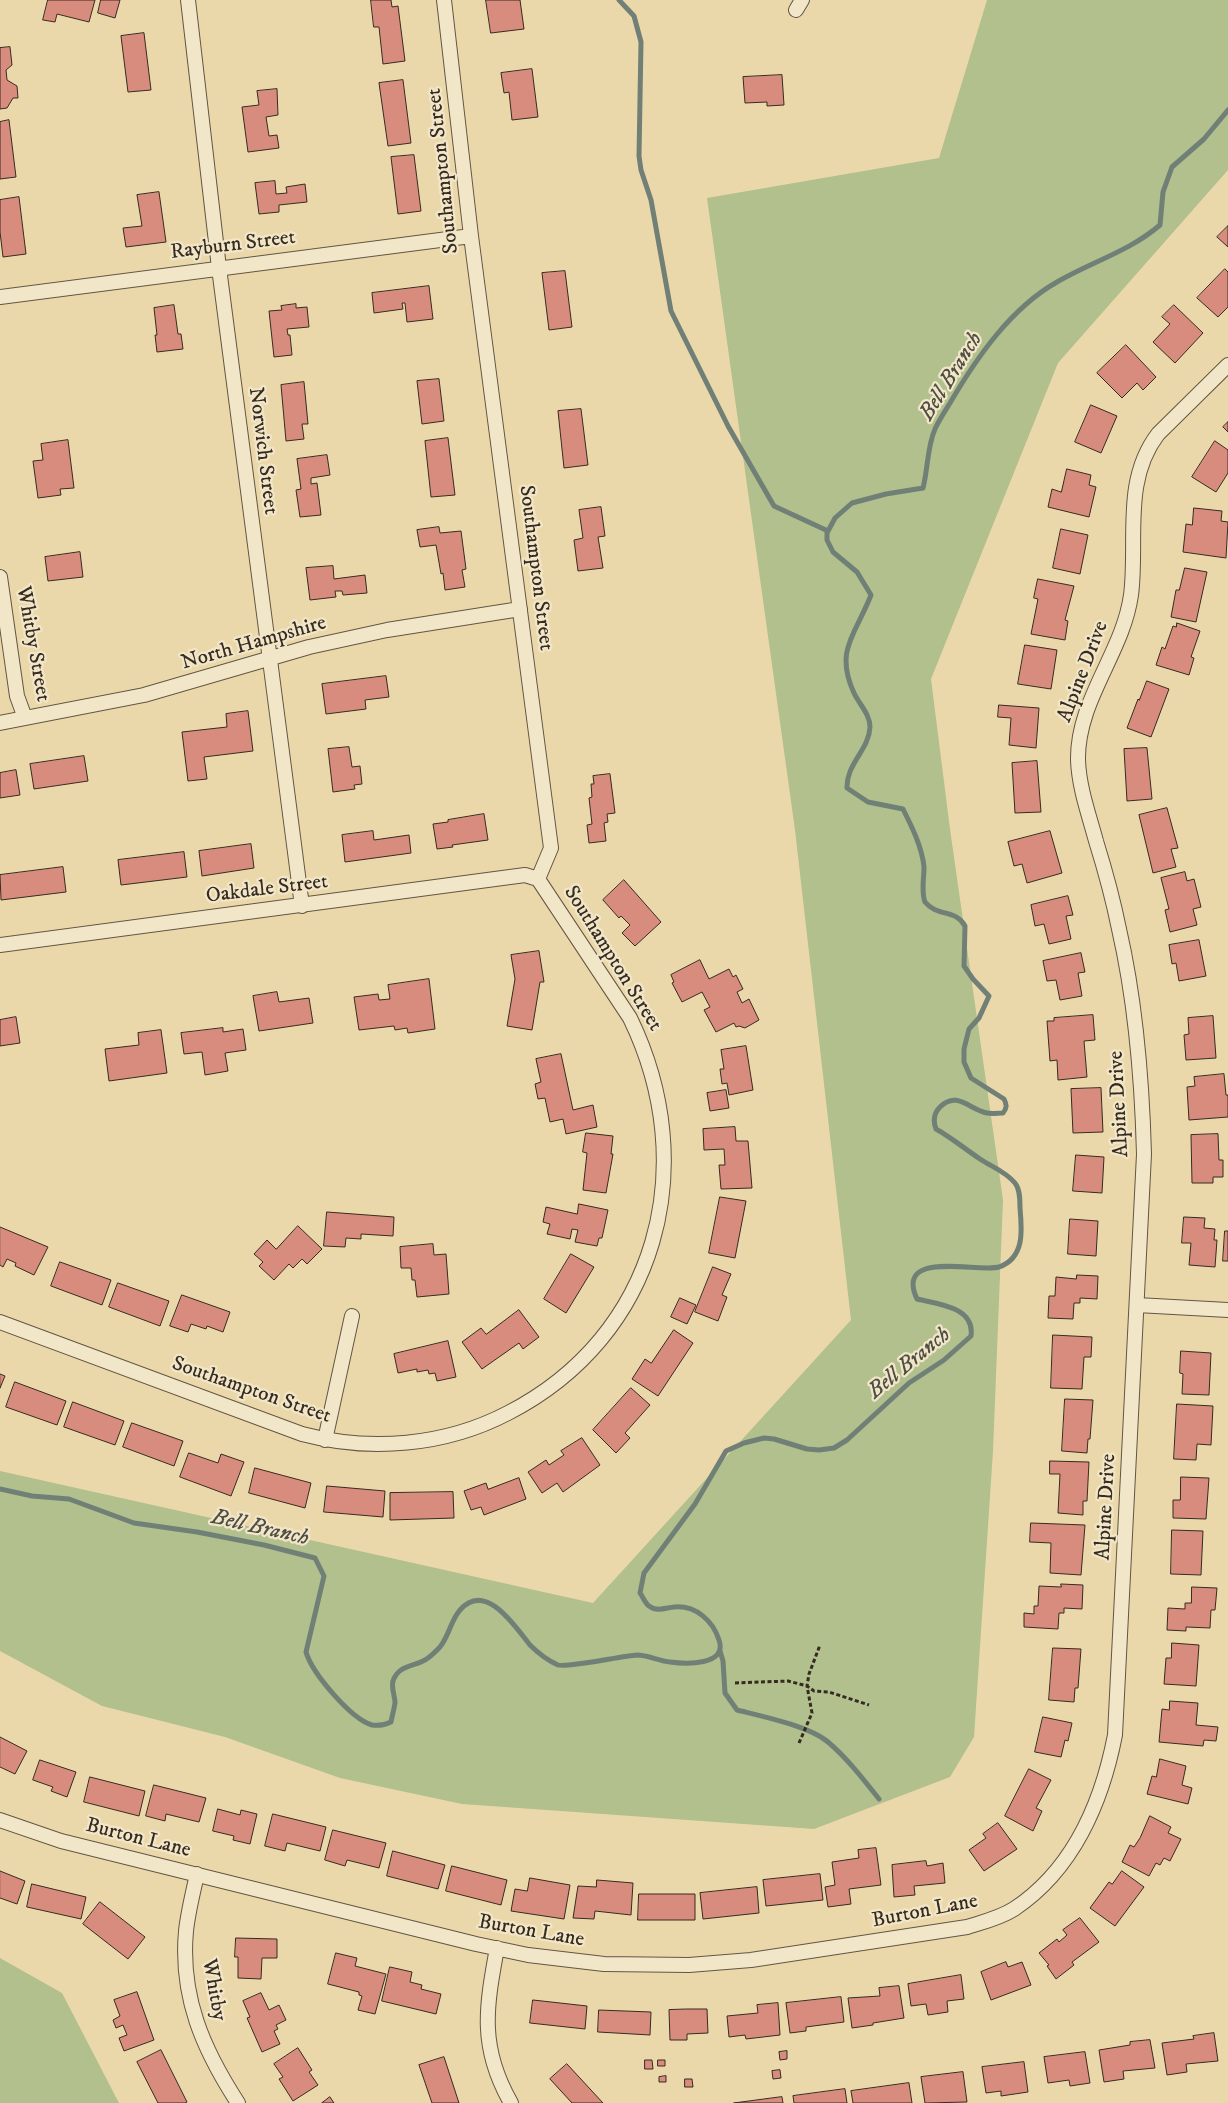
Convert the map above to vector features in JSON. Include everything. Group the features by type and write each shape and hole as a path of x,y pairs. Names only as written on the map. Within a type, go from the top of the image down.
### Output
{"street":[{"name":"Norwich Street","path":"188,0 219,268 268,658 302,906"},
{"name":"Southampton Street","path":"0,1322 302,1434 325,1440 377,1444 427,1440 477,1427 525,1404 563,1378 601,1340 627,1302 648,1257 660,1213 665,1167 662,1122 651,1068 642,1042 630,1018 538,879 551,848 472,236 444,0"},
{"name":"Rayburn Street","path":"0,297 472,236"},
{"name":"Alpine Drive","path":"1052,1876 1070,1855 1084,1829 1104,1779 1115,1735 1144,1154 1140,1062 1126,964 1105,870 1082,788 1078,761 1079,746 1091,699 1124,622 1129,602 1132,580 1135,493 1140,464 1148,447 1158,434 1228,365"},
{"name":"Whitby Street","path":"0,577 17,696 25,718"},
{"name":"North Hampshire","path":"0,723 144,695 193,682 268,658 387,630 520,609"},
{"name":"Oakdale Street","path":"0,945 525,875 538,879"},
{"path":"1137,1305 1228,1310"},
{"path":"325,1440 352,1316"},
{"name":"Burton Lane","path":"0,1820 61,1841 497,1948 528,1955 629,1966 689,1965 751,1960 967,1927 990,1920 1012,1909 1052,1876"},
{"name":"Whitby","path":"197,1874 186,1930 188,1988 204,2043 217,2070 238,2103"},
{"path":"497,1948 487,2004 487,2024 493,2062 511,2103"}],"path":[{"path":"799,1742 812,1714 807,1686 809,1674 820,1645"},
{"path":"735,1683 788,1681 807,1686 814,1691 829,1692 869,1705"}],"green space":[{"path":"987,0 1228,0 1228,170 1058,363 931,679 950,829 1003,1200 993,1451 974,1737 950,1777 814,1829 462,1804 340,1778 225,1737 102,1706 0,1651 0,1471 593,1603 851,1320 795,830 707,198 939,158"},
{"path":"0,1958 62,1993 119,2103 0,2103"}],"building":[{"path":"48,0 95,0 89,22 57,14 55,22 43,20"},
{"path":"101,0 120,0 115,18 98,13"},
{"path":"371,0 391,0 392,7 398,6 405,61 383,64 379,27 374,27"},
{"path":"486,0 520,0 524,29 491,33"},
{"path":"144,33 151,90 128,92 121,36"},
{"path":"10,47 12,65 6,70 7,80 17,86 18,98 13,98 7,108 0,109 0,48"},
{"path":"532,69 538,117 512,120 509,92 504,93 501,73"},
{"path":"782,75 784,105 767,106 767,102 745,103 743,77"},
{"path":"403,80 411,143 388,146 379,83"},
{"path":"277,89 278,115 266,117 269,136 277,135 279,148 248,152 242,107 259,105 257,91"},
{"path":"9,120 16,177 0,179 0,122"},
{"path":"414,155 421,211 398,214 391,157"},
{"path":"275,181 276,194 287,193 286,187 305,184 307,202 279,205 279,212 259,214 255,183"},
{"path":"159,192 166,242 126,247 123,228 142,226 137,195"},
{"path":"19,197 26,254 3,257 0,232 0,200"},
{"path":"1228,226 1228,247 1217,237"},
{"path":"1225,269 1228,272 1228,307 1218,317 1197,298"},
{"path":"565,271 572,327 549,330 542,273"},
{"path":"429,286 433,319 407,322 405,303 402,303 403,309 374,313 372,293"},
{"path":"296,304 296,308 307,307 309,327 287,329 288,335 290,335 292,355 274,357 269,311 282,310 281,306"},
{"path":"174,305 178,334 181,334 183,349 157,352 154,308"},
{"path":"1174,305 1203,333 1175,363 1153,342 1170,324 1162,317"},
{"path":"1126,345 1156,377 1143,390 1137,383 1122,398 1097,373"},
{"path":"439,379 444,421 422,424 417,381"},
{"path":"304,382 308,424 302,424 304,439 286,441 281,385"},
{"path":"1091,405 1117,416 1101,453 1075,442"},
{"path":"581,409 588,465 564,468 558,411"},
{"path":"1228,422 1228,432 1223,427"},
{"path":"448,438 455,495 431,497 425,441"},
{"path":"68,440 74,488 60,489 61,495 38,498 33,461 43,460 41,444"},
{"path":"1215,441 1228,450 1228,473 1216,492 1192,477"},
{"path":"327,455 330,475 311,478 311,484 317,483 321,515 300,517 296,490 301,489 297,459"},
{"path":"1067,469 1091,475 1089,485 1096,487 1089,517 1048,507 1052,489 1061,492"},
{"path":"601,507 605,536 598,537 603,568 578,571 574,540 583,538 579,510"},
{"path":"1194,508 1222,511 1221,521 1228,522 1226,558 1183,552 1186,524 1192,525"},
{"path":"439,527 440,533 461,531 466,569 462,570 465,587 445,590 436,545 420,547 417,530"},
{"path":"1061,529 1088,535 1080,574 1053,568"},
{"path":"80,552 83,577 48,581 45,557"},
{"path":"333,566 334,579 365,575 367,593 343,595 342,591 335,591 336,597 310,600 306,568"},
{"path":"1185,568 1207,572 1196,622 1171,617 1176,590 1179,590"},
{"path":"1038,579 1074,586 1065,620 1068,621 1065,640 1031,634 1038,599 1034,598"},
{"path":"1177,623 1200,631 1191,657 1194,658 1189,675 1156,665 1162,647 1165,649 1173,626 1176,627"},
{"path":"1025,645 1057,650 1051,689 1018,684"},
{"path":"386,676 389,697 365,700 366,709 326,714 322,684"},
{"path":"1147,681 1169,689 1151,737 1127,728"},
{"path":"999,705 1039,708 1036,748 1009,745 1011,718 998,717"},
{"path":"248,711 253,751 204,757 207,779 188,781 182,732 227,727 226,714"},
{"path":"349,747 352,767 360,766 362,784 354,785 355,789 333,792 328,749"},
{"path":"1147,748 1152,799 1127,801 1124,749"},
{"path":"84,756 88,781 34,789 30,764"},
{"path":"1037,761 1041,812 1015,813 1012,763"},
{"path":"16,770 20,795 0,798 0,773"},
{"path":"610,774 615,813 607,814 608,822 604,823 606,841 589,843 587,825 592,824 589,798 592,797 591,784 594,784 593,776"},
{"path":"1167,808 1178,848 1171,849 1176,867 1153,873 1139,815"},
{"path":"484,814 488,840 437,849 433,824"},
{"path":"373,831 374,840 409,835 411,853 345,862 342,835"},
{"path":"1050,831 1062,873 1027,883 1022,864 1014,866 1008,842"},
{"path":"251,844 254,868 202,876 199,851"},
{"path":"184,852 187,877 121,885 118,860"},
{"path":"63,867 66,892 1,900 0,875"},
{"path":"1185,872 1187,881 1194,879 1201,907 1193,909 1197,925 1170,932 1165,910 1169,909 1161,878"},
{"path":"624,880 661,922 635,946 622,933 630,925 621,916 619,918 603,900"},
{"path":"1068,896 1073,915 1066,916 1071,939 1049,944 1044,924 1035,926 1031,905"},
{"path":"1199,940 1206,976 1179,981 1176,963 1172,964 1169,945"},
{"path":"539,951 544,982 540,982 532,1030 507,1026 515,979 511,955"},
{"path":"1081,953 1085,972 1078,973 1082,996 1060,1000 1056,980 1047,981 1043,961"},
{"path":"700,960 709,979 729,969 733,977 736,975 743,989 737,992 742,1003 749,999 759,1020 745,1028 736,1027 734,1023 716,1032 704,1010 710,1007 702,992 682,1002 672,983 674,982 671,975"},
{"path":"429,979 435,1029 408,1033 407,1028 395,1030 394,1026 359,1030 354,997 378,994 379,1000 390,999 388,985"},
{"path":"277,992 279,1002 309,998 313,1023 259,1031 253,996"},
{"path":"1093,1015 1095,1040 1084,1041 1087,1077 1058,1080 1057,1060 1050,1061 1047,1021 1054,1021 1054,1018"},
{"path":"1213,1016 1216,1058 1186,1060 1184,1035 1189,1034 1188,1018"},
{"path":"16,1017 20,1043 0,1046 0,1020"},
{"path":"223,1028 223,1032 243,1029 246,1050 225,1053 228,1071 205,1075 202,1052 184,1054 181,1033"},
{"path":"161,1030 167,1073 109,1081 105,1049 139,1045 138,1033"},
{"path":"746,1046 753,1090 729,1095 727,1083 722,1084 720,1069 724,1069 721,1050"},
{"path":"561,1054 573,1110 593,1105 597,1127 566,1134 563,1119 550,1122 545,1098 538,1099 535,1084 541,1082 536,1059"},
{"path":"1224,1074 1226,1095 1228,1095 1228,1117 1189,1120 1187,1087 1195,1086 1194,1077"},
{"path":"1101,1088 1103,1132 1073,1133 1071,1089"},
{"path":"726,1090 729,1108 710,1111 707,1093"},
{"path":"735,1127 736,1141 748,1141 752,1188 721,1189 719,1165 725,1165 724,1149 704,1150 703,1129"},
{"path":"586,1133 613,1136 611,1154 613,1154 606,1193 583,1190 587,1153 583,1152"},
{"path":"1218,1134 1219,1160 1223,1160 1223,1177 1213,1177 1213,1183 1192,1183 1191,1135"},
{"path":"1076,1155 1104,1157 1102,1193 1073,1191"},
{"path":"720,1197 746,1201 735,1258 709,1253"},
{"path":"579,1204 608,1210 602,1238 599,1238 597,1246 575,1242 578,1230 572,1229 570,1239 547,1234 550,1224 543,1222 546,1207 577,1214"},
{"path":"327,1212 394,1217 393,1236 361,1234 361,1239 346,1238 345,1247 324,1246"},
{"path":"1184,1217 1205,1218 1204,1228 1215,1229 1214,1240 1217,1240 1215,1267 1189,1265 1191,1243 1182,1243"},
{"path":"1070,1219 1098,1221 1096,1256 1068,1254"},
{"path":"298,1226 322,1249 307,1264 302,1259 293,1268 289,1264 274,1280 259,1266 263,1262 254,1254 267,1240 276,1249"},
{"path":"0,1227 48,1247 34,1275 15,1266 16,1263 7,1259 3,1267 0,1265"},
{"path":"1225,1231 1228,1231 1228,1261 1223,1261"},
{"path":"433,1244 434,1255 446,1254 449,1294 417,1297 411,1268 401,1268 400,1247"},
{"path":"571,1254 594,1267 566,1313 544,1299"},
{"path":"60,1262 111,1280 102,1305 51,1286"},
{"path":"713,1267 731,1274 722,1295 727,1297 718,1321 695,1312"},
{"path":"1077,1275 1098,1276 1097,1299 1080,1298 1080,1303 1074,1303 1073,1319 1048,1318 1049,1296 1055,1296 1056,1277 1076,1279"},
{"path":"118,1283 169,1301 160,1326 109,1307"},
{"path":"182,1295 230,1312 223,1332 207,1326 206,1329 191,1324 188,1332 170,1326"},
{"path":"680,1298 696,1305 687,1324 671,1317"},
{"path":"519,1310 539,1337 523,1349 519,1343 482,1369 462,1342 481,1328 486,1334"},
{"path":"674,1330 693,1343 658,1396 632,1379 645,1359 651,1363"},
{"path":"1053,1335 1092,1337 1091,1357 1084,1357 1082,1389 1051,1388"},
{"path":"448,1341 456,1377 437,1381 435,1373 429,1374 428,1370 417,1372 417,1369 398,1373 394,1354"},
{"path":"1181,1351 1211,1353 1209,1395 1182,1394 1183,1374 1180,1373"},
{"path":"0,1374 5,1376 0,1388"},
{"path":"15,1382 66,1401 57,1425 6,1407"},
{"path":"631,1388 650,1405 625,1433 630,1438 616,1453 593,1430"},
{"path":"1065,1399 1093,1400 1087,1453 1062,1451"},
{"path":"73,1402 124,1421 115,1445 64,1427"},
{"path":"1177,1404 1213,1406 1211,1445 1197,1444 1196,1460 1174,1459"},
{"path":"132,1423 183,1441 174,1466 123,1447"},
{"path":"582,1438 600,1465 563,1492 557,1483 542,1493 528,1472 546,1460 549,1465 564,1455 561,1451"},
{"path":"189,1453 218,1463 221,1454 244,1462 231,1496 180,1477"},
{"path":"1050,1461 1089,1462 1087,1501 1083,1501 1083,1515 1058,1513 1060,1474 1050,1474"},
{"path":"255,1468 311,1483 305,1508 249,1493"},
{"path":"1181,1477 1209,1478 1206,1519 1173,1518 1173,1500 1180,1500"},
{"path":"519,1478 526,1499 484,1515 481,1507 471,1510 464,1491 486,1483 488,1489"},
{"path":"327,1486 385,1491 383,1517 324,1512"},
{"path":"453,1492 454,1518 390,1520 390,1493"},
{"path":"1031,1523 1085,1525 1081,1575 1050,1573 1051,1543 1030,1542"},
{"path":"1172,1530 1203,1531 1201,1575 1171,1574"},
{"path":"1061,1584 1083,1585 1082,1609 1064,1608 1064,1613 1059,1613 1058,1629 1024,1627 1024,1613 1034,1614 1034,1606 1038,1606 1039,1586 1061,1587"},
{"path":"1192,1587 1217,1588 1215,1610 1211,1610 1210,1628 1186,1627 1186,1631 1167,1630 1168,1608 1185,1609 1185,1603 1191,1603"},
{"path":"1172,1643 1199,1645 1196,1686 1164,1684 1166,1658 1171,1658"},
{"path":"1053,1648 1081,1649 1078,1688 1075,1688 1074,1702 1049,1700"},
{"path":"1170,1701 1198,1703 1196,1725 1218,1727 1216,1741 1204,1740 1203,1746 1159,1742 1162,1709 1169,1710"},
{"path":"1043,1717 1072,1723 1068,1741 1065,1740 1061,1757 1035,1752"},
{"path":"0,1737 27,1751 15,1774 0,1767"},
{"path":"1160,1759 1186,1766 1182,1785 1192,1788 1188,1804 1147,1794 1152,1776 1156,1777"},
{"path":"40,1760 76,1772 67,1797 51,1791 53,1787 33,1780"},
{"path":"1029,1769 1051,1780 1036,1808 1042,1811 1033,1831 1005,1816"},
{"path":"90,1777 145,1791 139,1816 84,1802"},
{"path":"154,1785 206,1798 199,1822 166,1814 165,1821 146,1816"},
{"path":"218,1809 240,1815 241,1810 257,1814 250,1844 233,1840 234,1836 213,1831"},
{"path":"273,1814 326,1827 320,1851 287,1843 285,1851 265,1846"},
{"path":"1150,1816 1171,1827 1168,1833 1181,1839 1170,1861 1164,1858 1160,1865 1156,1863 1149,1876 1122,1862 1130,1845 1134,1847 1140,1838"},
{"path":"998,1823 1017,1849 984,1871 969,1850 986,1838 983,1834"},
{"path":"333,1830 386,1843 379,1868 347,1860 345,1866 325,1860"},
{"path":"876,1848 881,1885 849,1889 851,1904 828,1907 825,1887 835,1885 832,1862 859,1858 858,1850"},
{"path":"393,1851 445,1865 438,1889 387,1876"},
{"path":"926,1861 927,1866 943,1863 945,1883 914,1886 915,1895 894,1897 892,1865"},
{"path":"452,1866 507,1880 501,1905 446,1891"},
{"path":"0,1871 25,1881 17,1904 0,1898"},
{"path":"1122,1871 1144,1887 1115,1926 1090,1908 1109,1882 1112,1884"},
{"path":"820,1874 823,1900 766,1906 763,1880"},
{"path":"530,1878 570,1885 564,1919 511,1911 515,1889 527,1891"},
{"path":"597,1880 633,1883 631,1915 595,1911 594,1919 573,1918 578,1886 596,1887"},
{"path":"32,1884 86,1897 81,1919 27,1907"},
{"path":"757,1887 759,1913 703,1919 700,1893"},
{"path":"639,1894 695,1894 695,1920 638,1920"},
{"path":"100,1902 145,1937 128,1959 83,1924"},
{"path":"1080,1918 1099,1942 1072,1962 1074,1965 1056,1979 1047,1966 1049,1965 1039,1953 1057,1939 1059,1942 1067,1935 1063,1930"},
{"path":"236,1938 277,1939 277,1958 262,1958 261,1979 238,1978 238,1957 235,1957"},
{"path":"336,1953 357,1958 355,1966 386,1974 375,2014 358,2010 362,1996 359,1995 359,1992 328,1984"},
{"path":"1006,1962 1008,1967 1022,1962 1031,1985 991,2000 981,1972"},
{"path":"390,1967 412,1972 410,1982 422,1985 421,1989 441,1994 436,2014 382,2001"},
{"path":"961,1975 964,1999 947,2001 948,2012 928,2015 926,2004 911,2006 908,1984"},
{"path":"899,1986 904,2018 852,2028 848,1998 880,1996 879,1988"},
{"path":"137,1992 154,2040 124,2051 119,2038 127,2035 123,2025 116,2028 113,2020 120,2016 114,2000"},
{"path":"261,1993 269,2010 279,2005 286,2020 276,2025 278,2029 274,2031 280,2044 262,2052 247,2018 250,2017 243,2001"},
{"path":"841,1997 844,2022 806,2027 806,2031 790,2033 786,2003"},
{"path":"533,2000 587,2006 585,2029 530,2023"},
{"path":"778,2003 780,2035 746,2039 745,2035 729,2037 727,2016 758,2013 757,2005"},
{"path":"707,2009 708,2033 687,2034 687,2040 670,2040 669,2010"},
{"path":"599,2010 651,2012 650,2035 598,2032"},
{"path":"1214,2033 1218,2061 1186,2064 1187,2072 1167,2075 1162,2043 1194,2039 1193,2036"},
{"path":"1150,2040 1155,2068 1123,2071 1124,2079 1104,2082 1099,2050 1130,2045 1130,2042"},
{"path":"298,2048 312,2070 309,2072 318,2085 293,2101 279,2079 283,2077 274,2064"},
{"path":"161,2050 187,2102 185,2103 158,2103 137,2062"},
{"path":"787,2051 787,2059 780,2060 779,2052"},
{"path":"1085,2052 1090,2083 1070,2086 1069,2080 1048,2083 1044,2057"},
{"path":"444,2057 459,2103 432,2103 419,2065"},
{"path":"645,2060 652,2060 653,2069 645,2069"},
{"path":"658,2060 665,2060 665,2066 658,2066"},
{"path":"1024,2062 1028,2092 1001,2096 1001,2091 986,2093 982,2067"},
{"path":"567,2064 603,2103 572,2103 550,2079"},
{"path":"780,2070 781,2078 773,2079 772,2071"},
{"path":"963,2072 967,2102 925,2103 921,2077"},
{"path":"666,2076 666,2082 659,2082 659,2077"},
{"path":"685,2079 692,2079 693,2087 685,2087"},
{"path":"909,2083 912,2103 853,2103 851,2091"},
{"path":"845,2089 847,2103 794,2103 793,2096"},
{"path":"330,2097 334,2103 322,2103"},
{"path":"782,2097 783,2103 734,2103"}],"waterway":[{"path":"619,0 634,16 641,42 639,156 641,170 651,200 671,311 728,426 774,506 828,531"},
{"name":"Bell Branch","path":"0,1489 32,1496 69,1499 134,1523 197,1532 264,1545 315,1558 324,1576 306,1652 316,1671 333,1694 354,1714 372,1725 382,1725 391,1722 395,1703 392,1686 395,1676 405,1668 426,1660 434,1653 443,1643 454,1618 470,1602 480,1600 490,1603 500,1610 533,1648 558,1665 572,1665 637,1655 670,1662 694,1663 704,1662 717,1655 720,1648 719,1640 713,1627 702,1616 682,1607 652,1608 646,1603 640,1593 644,1573 695,1504 726,1451 744,1443 764,1438 774,1439 807,1449 819,1450 834,1448 847,1440 909,1383 944,1360 971,1336 971,1326 961,1313 944,1305 917,1299 913,1284 917,1274 927,1268 941,1266 999,1267 1014,1257 1018,1250 1021,1234 1019,1195 1015,1183 1003,1172 980,1159 936,1129 935,1126 936,1112 946,1102 952,1100 964,1102 987,1113 1003,1113 1005,1110 1004,1099 971,1078 964,1062 964,1049 969,1029 979,1018 989,996 964,966 965,926 957,917 935,910 925,902 923,890 924,867 921,852 903,809 868,802 847,788 850,772 866,743 870,727 870,722 848,678 847,653 849,642 871,595 857,572 833,552 827,540 827,533 835,518 852,503 886,494 923,488 932,436 944,412 996,335 1025,305 1040,293 1070,275 1136,242 1160,225 1163,192 1172,167 1204,139 1228,110"},
{"path":"720,1651 723,1661 725,1693 737,1710 797,1726 820,1736 842,1755 879,1799"}]}
